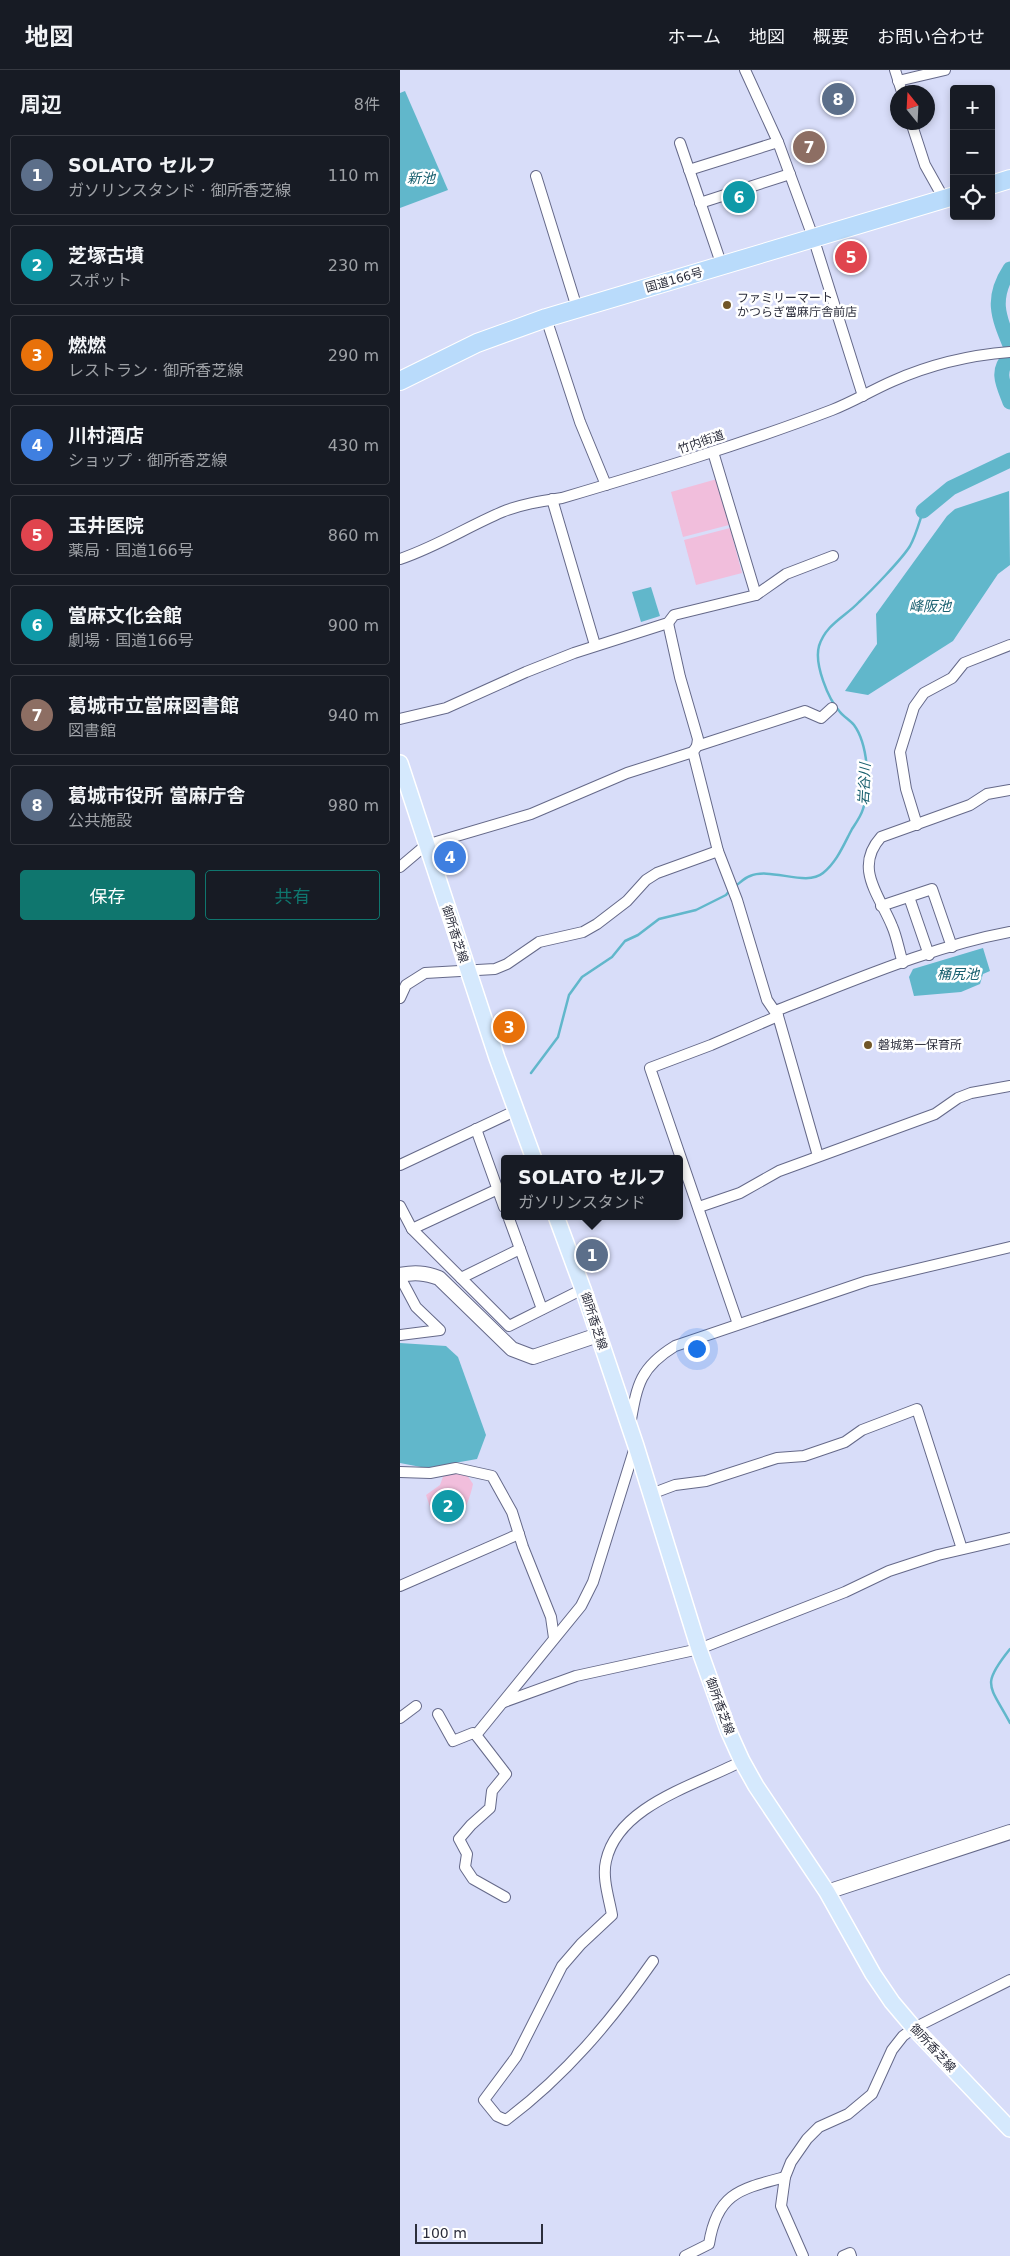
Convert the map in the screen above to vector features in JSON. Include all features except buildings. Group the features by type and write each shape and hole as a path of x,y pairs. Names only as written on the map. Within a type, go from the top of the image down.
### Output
{"highway":[{"path":"995,184 1010,179"},
{"name":"国道166号","path":"400,381 477,343 546,318 722,266 813,236 949,197"}],"main road":[{"name":"御所香芝線","path":"400,763 468,972 515,1111 532,1155"},
{"name":"御所香芝線","path":"557,1220 636,1446 699,1649 728,1730 742,1761 756,1786 827,1892 873,1974 914,2028 1010,2129"}],"street":[{"path":"745,70 778,142 813,236 864,396"},
{"path":"895,70 899,85"},
{"path":"898,81 945,70"},
{"path":"914,130 925,165 949,197"},
{"path":"689,170 778,142"},
{"path":"680,143 722,266"},
{"path":"700,203 790,174"},
{"path":"536,176 577,308"},
{"path":"546,318 580,422 606,485"},
{"name":"竹内街道","path":"400,559 438,544 503,511 536,501 552,499 606,485 714,452 833,410 894,380 948,363 985,354 1009,352"},
{"path":"714,452 756,595"},
{"path":"552,499 595,645"},
{"path":"400,719 446,708 526,672 595,645 668,623 674,615 756,595 786,574 832,556"},
{"path":"668,623 680,677 698,739 695,749 718,851 737,900 767,1000 776,1013 818,1156"},
{"path":"917,825 906,789 900,752 914,707 924,693 952,678 964,663 1010,645"},
{"path":"400,866 426,845 531,814 627,773 805,711 821,718 832,708"},
{"path":"903,963 892,926 881,906 869,870 874,846 882,837 970,805 986,794 1010,790"},
{"path":"400,998 406,985 425,974 495,969 539,942 582,932 597,924 627,901 646,880 657,873 718,851"},
{"path":"881,906 932,889 952,947"},
{"path":"908,897 929,955"},
{"path":"680,1155 650,1068 711,1045 776,1013 903,963 952,947 1010,932"},
{"path":"698,1207 740,1193 779,1171 935,1114 958,1098 971,1093 1010,1086"},
{"path":"400,1165 515,1111"},
{"path":"476,1129 501,1198"},
{"path":"683,1164 738,1324"},
{"path":"412,1229 498,1189"},
{"path":"400,1206 412,1229 509,1326 583,1289"},
{"path":"509,1220 542,1309"},
{"path":"630,1429 636,1388 646,1369 657,1357 675,1346 867,1281 1010,1247"},
{"path":"461,1278 520,1249"},
{"path":"400,1335 440,1330 416,1307 400,1276 413,1272 425,1273 439,1278 512,1349 524,1355 533,1356 598,1335"},
{"path":"651,1494 675,1485 706,1481 777,1458 804,1456 845,1442 862,1430 917,1409 962,1549"},
{"path":"476,1735 581,1606 593,1582 636,1446"},
{"path":"400,1472 430,1473 456,1468 492,1476 512,1512 551,1617 554,1638"},
{"path":"400,1586 519,1534"},
{"path":"504,1702 576,1676 699,1649 844,1592 889,1572 962,1549 1010,1538"},
{"path":"400,1718 416,1706"},
{"path":"438,1714 453,1741 473,1733 506,1774 492,1792 490,1808 470,1825 459,1839 467,1854 465,1867 473,1879 505,1897"},
{"path":"653,1961 620,2008 569,2067 506,2120 497,2116 484,2100 488,2092 516,2057 562,1966 581,1944 612,1915 605,1870 606,1860 624,1825 678,1791 742,1761"},
{"path":"827,1892 1010,1832"},
{"path":"803,2256 781,2206 785,2177 806,2139 819,2127 843,2116 872,2094 892,2050 903,2036 914,2028 1010,1980"},
{"path":"685,2256 709,2244 717,2211 734,2196 751,2186 785,2177"},
{"path":"843,2256 850,2253 851,2256"}],"shaded area":[{"path":"717,479 729,525 683,537 671,492"},
{"path":"730,528 742,573 696,585 684,540"},
{"path":"453,1471 467,1475 473,1484 468,1502 461,1514 452,1522 446,1523 432,1513 426,1495 440,1485 444,1474"}],"water":[{"name":"新池","path":"405,91 448,190 400,208 400,93"},
{"name":"峰阪池","path":"1009,491 1010,565 998,574 953,641 868,695 845,691 877,644 876,614 947,516 955,509"},
{"path":"651,587 660,616 641,622 632,592"},
{"name":"桶尻池","path":"983,948 990,971 983,974 980,984 961,992 914,996 909,977 913,969"},
{"path":"400,1343 446,1346 458,1357 486,1435 477,1459 426,1468 400,1463"}],"waterway":[{"name":"岩谷川","path":"1010,269 1004,279 998,298 1002,325 1010,345"},
{"name":"岩谷川","path":"1010,357 1005,362 1002,373 1003,384 1010,402"},
{"name":"岩谷川","path":"923,511 951,488 1010,460"},
{"name":"岩谷川","path":"734,887 748,877 758,874 807,878 816,877 823,873 836,858 861,814 867,790 865,754 859,733 854,725 835,706 823,681 818,662 819,646 822,638 831,626 854,607 894,567 906,552 914,538 923,511"},
{"name":"岩谷川","path":"531,1073 558,1037 569,995 582,977 612,957 625,941 638,935 659,919 696,910 726,895 730,890"},
{"path":"1010,1649 995,1671 991,1686 1010,1723"}],"place":[{"name":"葛城市役所 當麻庁舎","path":"838,99"},
{"name":"葛城市立當麻図書館","path":"809,147"},
{"name":"當麻文化会館","path":"739,197"},
{"name":"玉井医院","path":"851,257"},
{"name":"ファミリーマート かつらぎ當麻庁舎前店","path":"727,305"},
{"name":"川村酒店","path":"450,857"},
{"name":"燃燃","path":"509,1027"},
{"name":"磐城第一保育所","path":"868,1045"},
{"name":"SOLATO セルフ","path":"592,1255"},
{"name":"芝塚古墳","path":"448,1506"}]}
